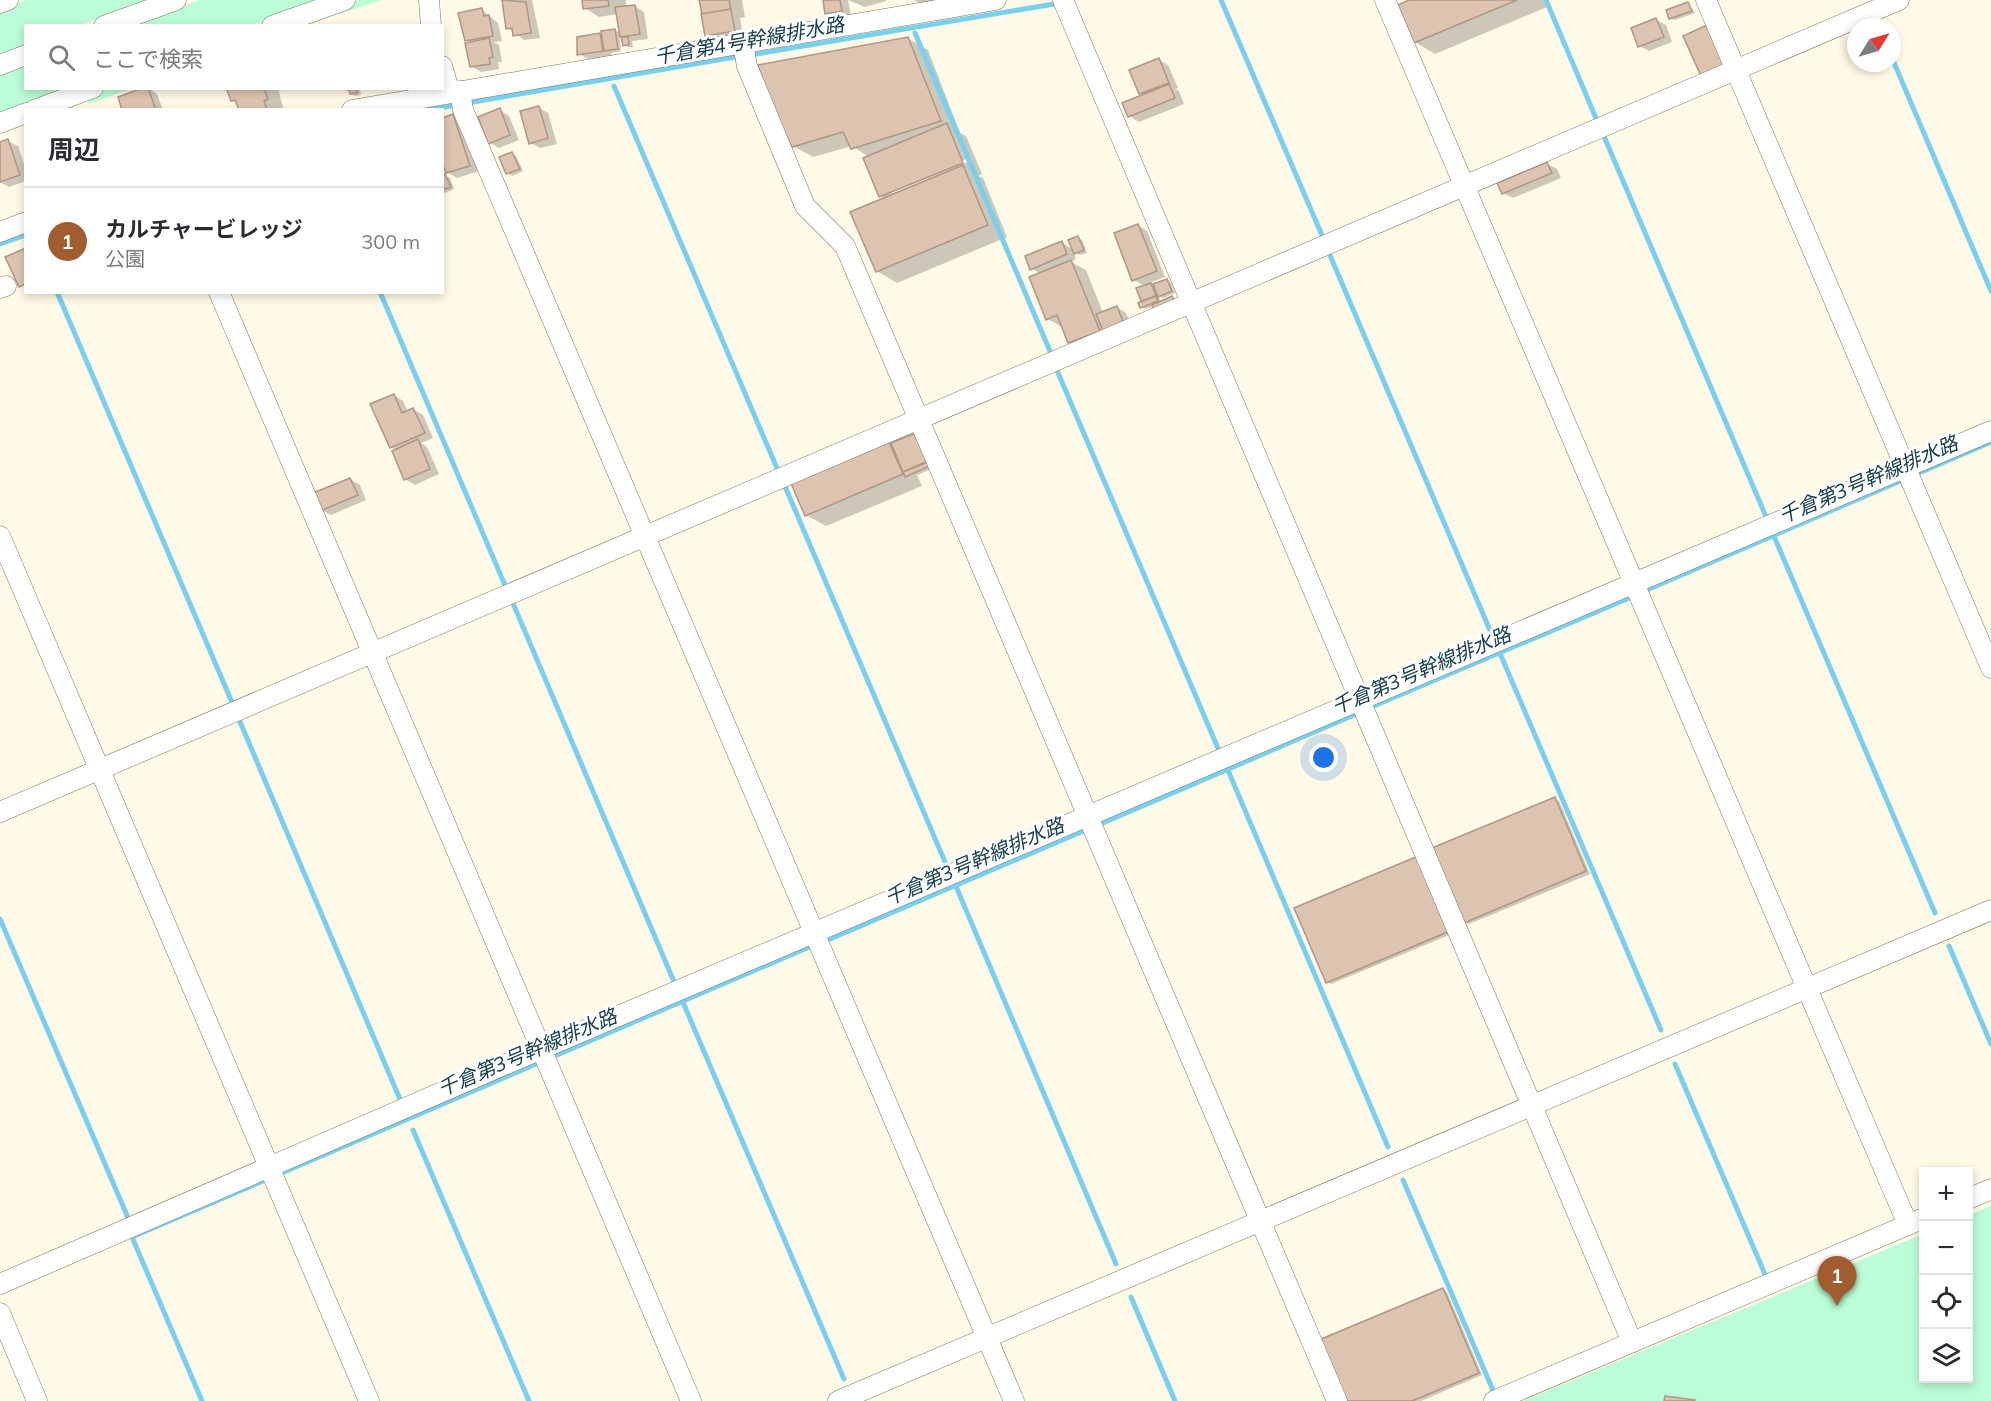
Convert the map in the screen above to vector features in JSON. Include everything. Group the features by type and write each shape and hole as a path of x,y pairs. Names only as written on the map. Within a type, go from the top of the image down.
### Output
{"street":[{"path":"0,3 8,0"},
{"path":"110,24 176,0"},
{"path":"279,24 345,0"},
{"path":"429,0 431,24"},
{"path":"372,108 459,97 744,51 996,0"},
{"path":"1385,0 1807,988 1916,1222 1494,1401"},
{"path":"1706,0 1991,668"},
{"path":"0,812 1899,0"},
{"path":"1064,5 1632,1342"},
{"path":"744,51 805,206 845,246 1337,1401"},
{"path":"0,65 24,56"},
{"path":"444,70 459,97 1014,1401"},
{"path":"42,108 86,97"},
{"path":"0,123 24,114"},
{"path":"0,232 24,223"},
{"path":"220,294 691,1401"},
{"path":"0,1284 272,1174 1363,708 1908,474 1991,432"},
{"path":"0,537 369,1401"},
{"path":"838,1401 1991,910"},
{"path":"1973,1197 1991,1189"},
{"path":"0,1313 37,1401"}],"green space":[{"path":"25,0 150,0 83,24 24,24 24,45 0,55 0,9"},
{"path":"200,0 326,0 254,24 136,24"},
{"path":"358,0 381,0 309,24 290,24"},
{"path":"24,64 24,90 74,90 0,117 0,73"},
{"path":"102,90 127,90 89,104 86,95"},
{"path":"1991,1206 1991,1401 1523,1401 1919,1236 1919,1383 1973,1383 1973,1213"}],"building":[{"path":"502,0 526,2 531,33 513,36 512,28 506,29"},
{"path":"582,0 608,0 609,6 583,9"},
{"path":"699,0 729,0 731,9 702,14"},
{"path":"823,0 840,0 842,11 825,14"},
{"path":"1409,0 1517,0 1414,43 1398,5"},
{"path":"1688,2 1692,11 1669,19 1666,10"},
{"path":"635,5 640,34 620,37 615,7"},
{"path":"482,8 484,16 489,15 493,36 465,41 458,13"},
{"path":"731,9 735,31 705,36 701,14"},
{"path":"1656,18 1664,37 1638,47 1631,28"},
{"path":"1709,24 1727,65 1701,76 1683,36"},
{"path":"615,29 618,49 604,51 601,31"},
{"path":"600,33 603,51 577,55 577,37"},
{"path":"621,37 628,37 629,45 623,46"},
{"path":"908,37 941,121 851,149 843,132 792,147 764,91 758,65"},
{"path":"489,38 493,57 489,58 490,64 470,67 465,43"},
{"path":"1159,58 1169,83 1139,94 1129,70"},
{"path":"1169,84 1175,98 1128,117 1122,103"},
{"path":"137,90 149,90 155,108 121,108 118,97"},
{"path":"227,90 266,90 268,99 264,101 266,108 238,108 235,100 231,101"},
{"path":"349,90 356,90 357,93 350,94"},
{"path":"539,106 548,138 529,144 520,111"},
{"path":"500,108 510,135 488,144 478,117"},
{"path":"453,114 470,166 446,173 444,168 444,117"},
{"path":"947,123 963,163 879,197 863,158"},
{"path":"8,139 20,175 0,182 0,142"},
{"path":"512,152 520,169 506,174 499,157"},
{"path":"1547,162 1552,173 1502,194 1497,183"},
{"path":"963,165 988,225 876,272 850,212"},
{"path":"444,174 451,187 444,189"},
{"path":"1138,224 1157,271 1132,281 1114,233"},
{"path":"1078,236 1084,250 1074,254 1068,240"},
{"path":"1062,241 1067,254 1030,270 1025,256"},
{"path":"24,249 24,285 19,287 5,257"},
{"path":"1071,260 1100,331 1068,343 1057,315 1046,320 1029,277"},
{"path":"1167,279 1172,291 1158,297 1153,284"},
{"path":"1151,283 1156,296 1141,301 1136,288"},
{"path":"1156,296 1158,301 1140,308 1138,303"},
{"path":"1172,296 1175,302 1154,311 1152,305"},
{"path":"1117,306 1124,325 1104,333 1096,314"},
{"path":"394,394 402,413 413,408 425,433 390,448 370,404"},
{"path":"916,433 928,461 903,472 891,443"},
{"path":"418,439 430,469 404,480 392,451"},
{"path":"888,440 903,474 805,516 790,481"},
{"path":"928,462 930,466 905,477 903,472"},
{"path":"350,478 358,495 320,511 313,493"},
{"path":"1555,797 1586,871 1464,923 1432,848"},
{"path":"1418,856 1450,931 1326,983 1294,908"},
{"path":"1443,1288 1479,1373 1412,1401 1345,1401 1319,1340"},
{"path":"1665,1396 1695,1400 1664,1401"}],"waterway":[{"path":"1221,0 1324,240"},
{"path":"1546,0 1598,123"},
{"name":"千倉第4号幹線排水路","path":"750,55 1060,3"},
{"path":"915,33 1052,356"},
{"name":"千倉第4号幹線排水路","path":"439,108 741,56"},
{"path":"1898,72 1991,291"},
{"path":"614,86 779,473"},
{"path":"1603,134 1767,519"},
{"name":"千倉第4号幹線排水路","path":"0,244 24,236"},
{"path":"1329,253 1492,635"},
{"path":"58,294 234,707"},
{"path":"381,294 507,590"},
{"path":"1056,368 1220,753"},
{"name":"千倉第3号幹線排水路","path":"1642,592 1991,442"},
{"path":"784,484 948,869"},
{"path":"1773,534 1935,913"},
{"name":"千倉第3号幹線排水路","path":"1369,708 1634,596"},
{"path":"512,601 675,984"},
{"path":"1499,651 1661,1030"},
{"name":"千倉第3号幹線排水路","path":"1096,826 1361,712"},
{"path":"238,717 402,1104"},
{"path":"1227,768 1388,1147"},
{"name":"千倉第3号幹線排水路","path":"823,942 1088,829"},
{"path":"955,884 1116,1264"},
{"path":"0,919 129,1220"},
{"name":"千倉第3号幹線排水路","path":"550,1058 814,945"},
{"path":"1949,946 1991,1044"},
{"path":"682,1000 844,1379"},
{"name":"千倉第3号幹線排水路","path":"202,1401 132,1237 541,1062"},
{"path":"1675,1064 1767,1279"},
{"path":"413,1130 529,1401"},
{"path":"1403,1180 1495,1395"},
{"path":"1131,1297 1175,1401"}],"place":[{"name":"カルチャービレッジ","path":"1837,1306"}]}
